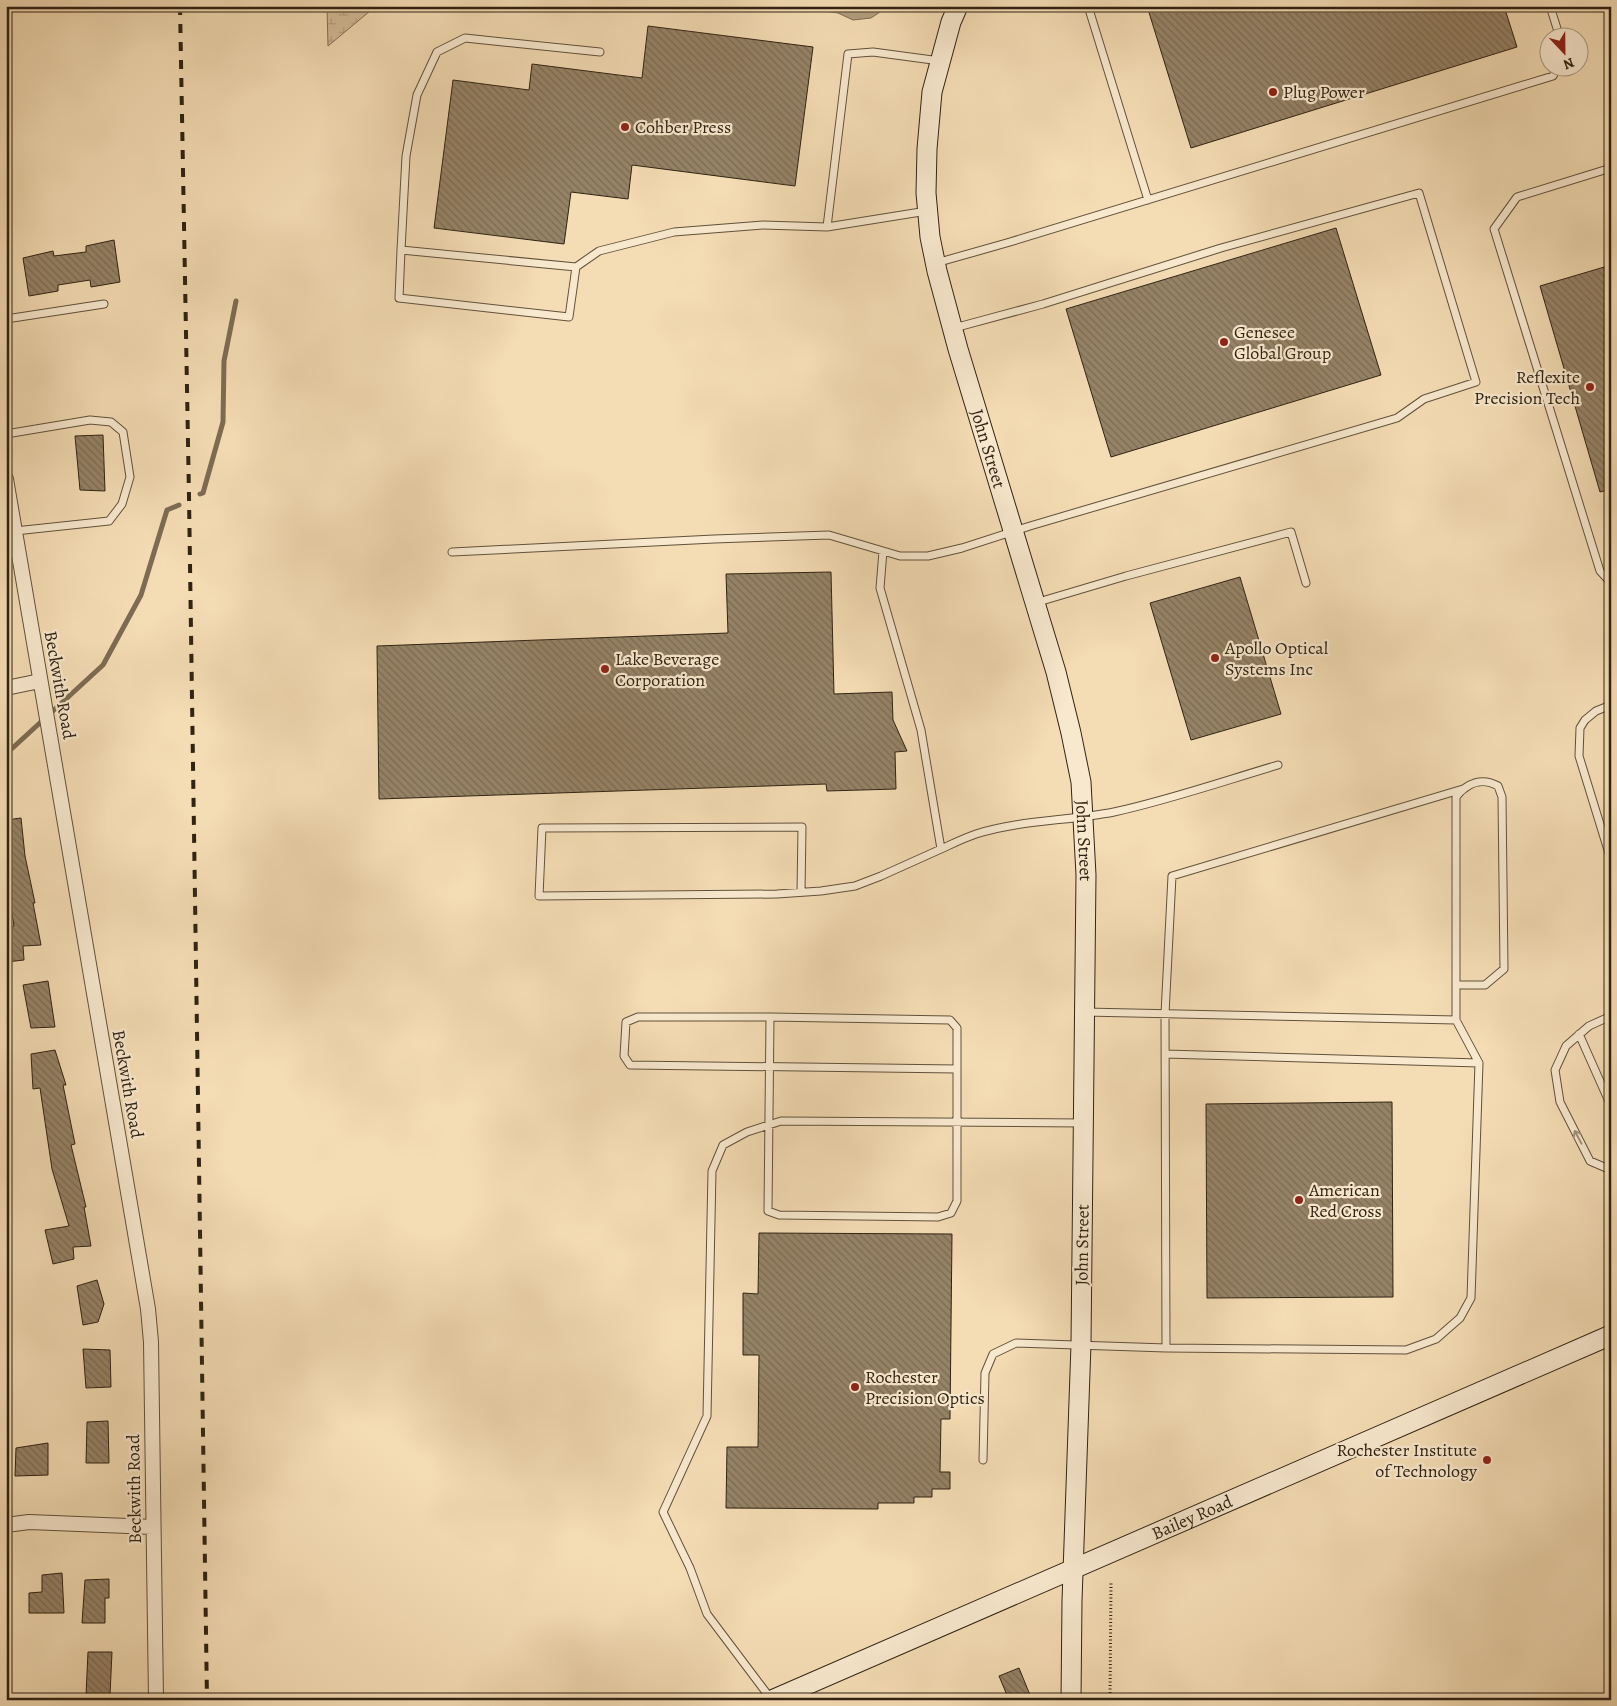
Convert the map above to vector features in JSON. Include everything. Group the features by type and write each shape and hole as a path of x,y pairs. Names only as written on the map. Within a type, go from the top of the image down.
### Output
{"street":[{"name":"John Street","path":"958,6 951,22 932,92 927,149 927,211 935,263 952,328 1056,672 1081,782 1084,817 1086,875 1081,1344 1073,1570 1072,1700"},
{"name":"Beckwith Road","path":"6,479 152,1342 156,1700"},
{"path":"6,688 40,681"},
{"name":"Bailey Road","path":"772,1700 1611,1335"},
{"path":"6,1525 29,1522 153,1527"}],"lane":[{"path":"1088,6 1148,200"},
{"path":"1550,6 1557,28"},
{"path":"576,267 569,317 398,298 406,156 418,95 437,52 465,38 600,52"},
{"path":"827,227 848,54 873,52 940,61"},
{"path":"935,263 1010,242 1546,78"},
{"path":"1611,168 1517,197 1494,229 1600,571 1611,583"},
{"path":"452,552 714,538 829,535 900,556 928,556 962,548 1013,531 1397,418 1424,399 1476,382 1419,193 1221,248 1043,304 952,328"},
{"path":"401,250 576,267 598,251 674,232 763,226 827,227 927,211"},
{"path":"6,319 104,304"},
{"path":"6,434 90,420 111,422 123,432 130,477 122,504 109,521 15,532"},
{"path":"1035,604 1126,576 1291,532 1306,584"},
{"path":"883,551 880,588 921,730 941,849"},
{"path":"1611,705 1596,711 1585,720 1580,728 1579,756 1611,860"},
{"path":"801,892 802,828 542,828 539,896 801,892 821,891 855,886 975,834 1031,823 1084,817 1136,807 1278,765"},
{"path":"1166,1348 1165,1014 1172,876 1463,789 1475,782 1490,782 1498,786 1502,797 1504,969 1485,985 1456,984"},
{"path":"983,1460 985,1373 993,1354 1016,1343 1166,1348 1406,1350 1436,1339 1460,1318 1471,1298 1479,1063 1456,1020 1456,797 1463,789"},
{"path":"1085,1012 1456,1020"},
{"path":"1611,1016 1589,1026 1566,1046 1555,1070 1560,1102 1590,1160 1611,1170"},
{"path":"770,1017 770,1066 768,1126 768,1210 779,1215 938,1217 951,1212 957,1201 957,1069 956,1028 950,1020 770,1017 638,1017 626,1022 624,1056 630,1064 770,1066 957,1069"},
{"path":"1579,1034 1611,1106"},
{"path":"1165,1054 1479,1063"},
{"path":"772,1700 707,1614 690,1568 663,1512 707,1416 712,1171 723,1145 747,1132 781,1121 1084,1123"}],"path":[{"path":"1110,1700 1111,1583"}],"green space":[{"path":"327,6 376,6 328,46"}],"shaded area":[{"path":"792,6 885,6 883,10 871,18 853,20 838,13"}],"building":[{"name":"Plug Power","path":"1147,6 1504,6 1517,47 1191,148"},
{"name":"Cohber Press","path":"648,26 813,47 795,186 632,165 628,199 571,192 564,244 434,228 453,80 529,90 532,64 642,78"},
{"name":"Genesee Global Group","path":"1336,228 1381,375 1111,457 1066,309"},
{"path":"114,240 120,282 91,287 90,280 58,285 58,291 29,296 23,258 53,251 54,256 86,252 86,246"},
{"name":"Reflexite Precision Tech","path":"1611,265 1611,489 1600,492 1540,286"},
{"path":"103,435 105,491 80,490 75,436"},
{"name":"Lake Beverage Corporation","path":"831,572 834,694 892,692 893,720 907,751 895,752 896,789 827,791 826,784 379,799 377,646 728,633 726,574"},
{"name":"Apollo Optical Systems Inc","path":"1240,577 1281,714 1191,740 1150,603"},
{"path":"21,818 25,856 35,903 33,903 41,945 23,946 24,960 6,962 6,928 14,926 6,879 6,820"},
{"path":"48,981 55,1027 31,1028 23,985"},
{"path":"55,1050 66,1085 63,1085 75,1144 71,1145 86,1207 84,1207 91,1246 73,1247 74,1259 53,1264 45,1230 69,1226 52,1169 40,1088 33,1089 31,1054"},
{"name":"American Red Cross","path":"1392,1102 1393,1297 1207,1298 1206,1104"},
{"name":"Rochester Precision Optics","path":"759,1233 952,1234 950,1419 941,1419 940,1472 950,1472 950,1489 932,1489 932,1497 914,1497 914,1503 878,1503 878,1509 726,1508 727,1447 758,1447 759,1355 743,1355 743,1293 758,1294"},
{"path":"97,1280 104,1304 98,1322 83,1325 77,1286"},
{"path":"83,1349 110,1350 111,1387 86,1388"},
{"path":"108,1421 109,1463 86,1463 87,1422"},
{"path":"48,1443 48,1475 15,1476 16,1448"},
{"path":"62,1573 64,1613 29,1613 29,1593 42,1592 42,1575"},
{"path":"109,1579 109,1598 105,1598 105,1623 82,1623 85,1580"},
{"path":"88,1652 112,1652 110,1695 86,1695"},
{"path":"1019,1668 1032,1700 1009,1700 999,1676"}],"waterway":[{"path":"200,494 203,493 223,422 224,361 236,301"},
{"path":"6,754 103,665 141,595 167,510 179,505"}],"railway":[{"path":"180,6 207,1700"}],"place":[{"name":"Plug Power","path":"1273,92"},
{"name":"Cohber Press","path":"625,127"},
{"name":"Genesee Global Group","path":"1224,342"},
{"name":"Reflexite Precision Tech","path":"1590,387"},
{"name":"Apollo Optical Systems Inc","path":"1215,658"},
{"name":"Lake Beverage Corporation","path":"605,669"},
{"name":"American Red Cross","path":"1299,1200"},
{"name":"Rochester Precision Optics","path":"855,1387"},
{"name":"Rochester Institute of Technology","path":"1487,1460"}]}
